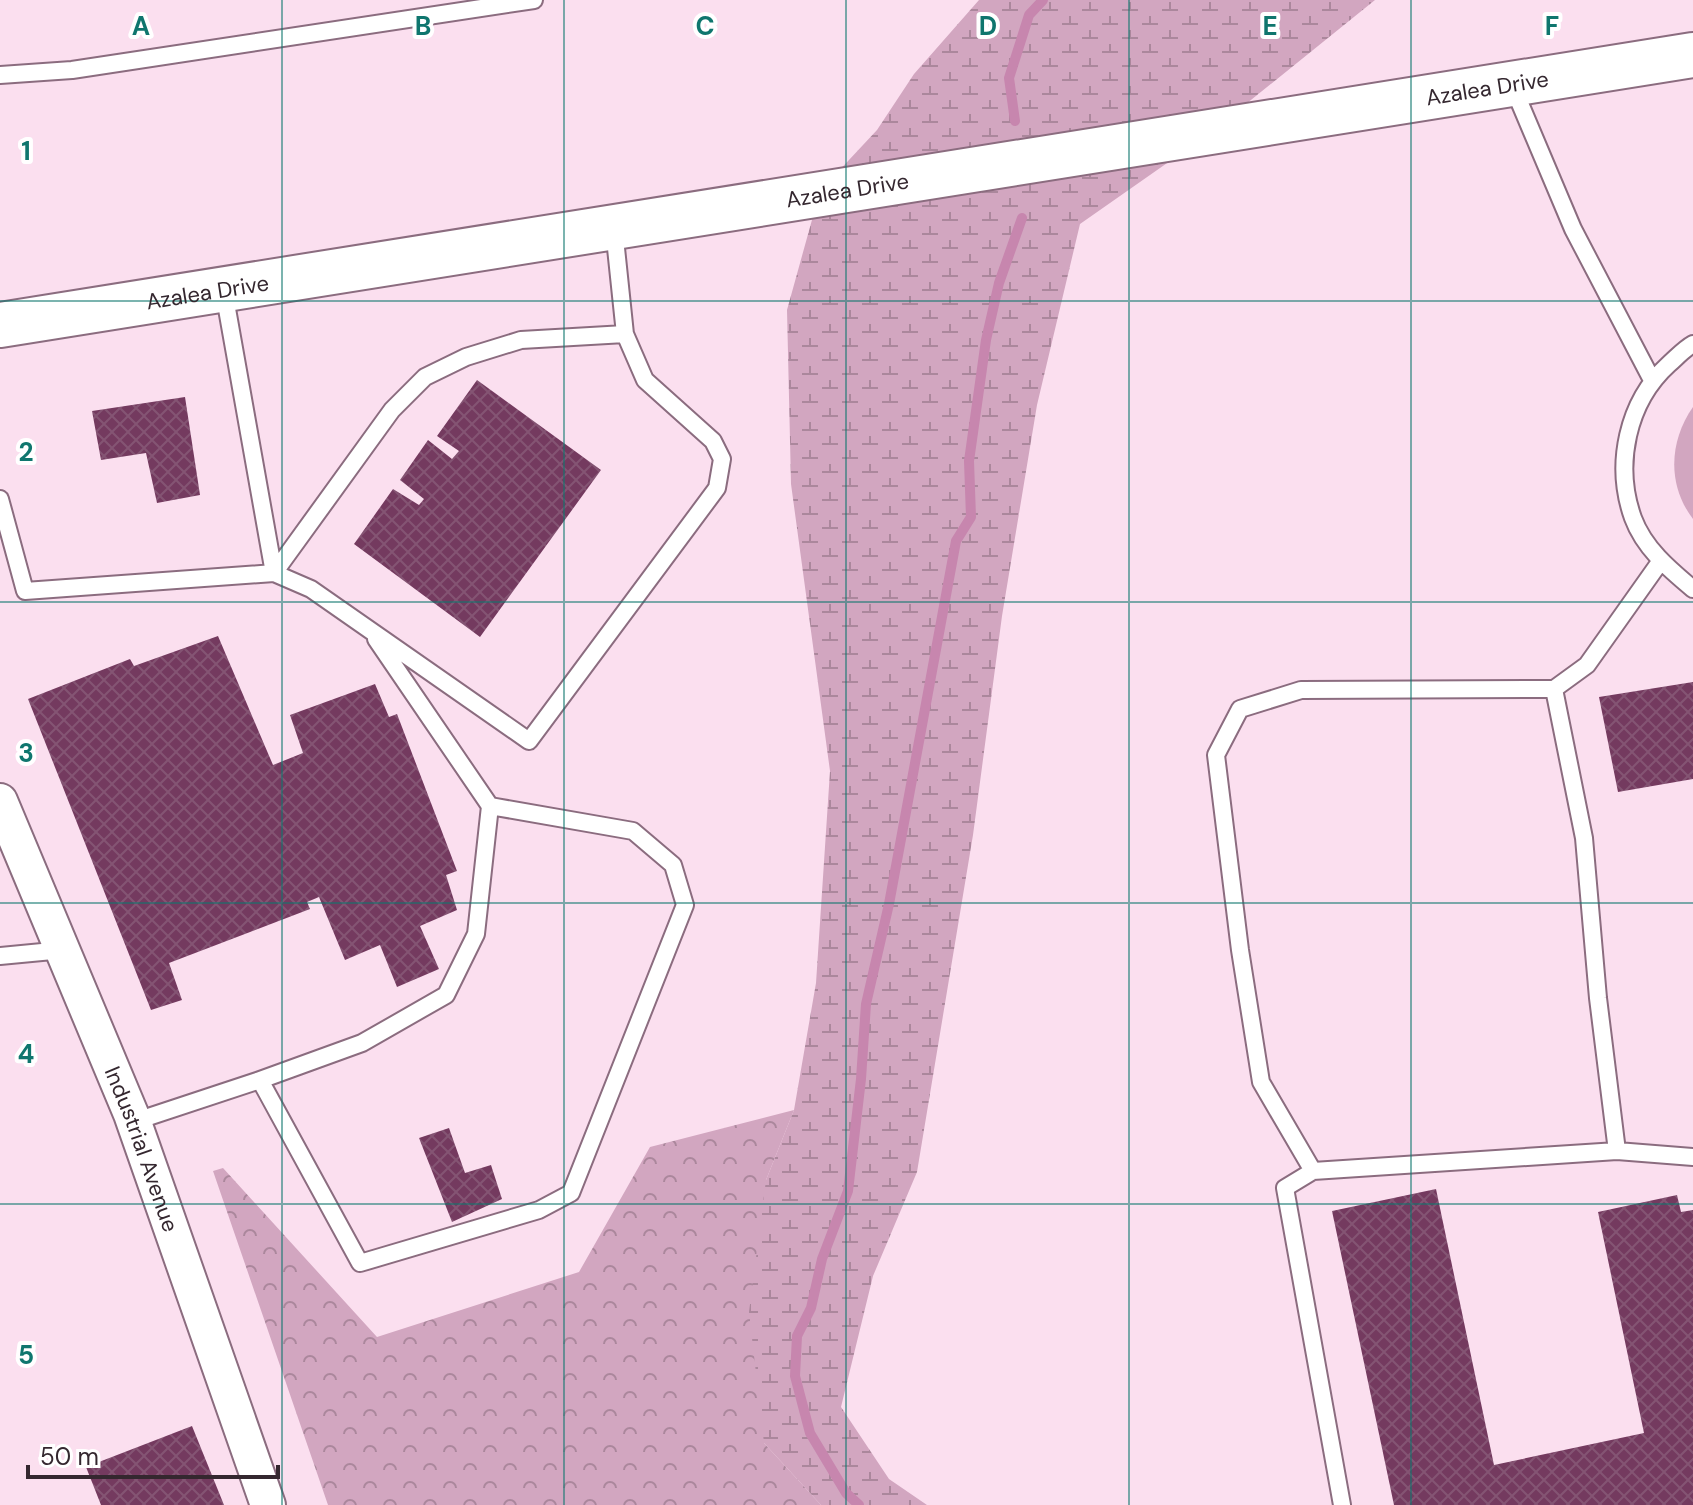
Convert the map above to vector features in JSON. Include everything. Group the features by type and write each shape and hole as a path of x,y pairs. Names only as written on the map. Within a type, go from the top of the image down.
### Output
{"street":[{"name":"Azalea Drive","path":"0,325 1693,55"},
{"name":"Industrial Avenue","path":"0,801 133,1122 268,1505"}],"lane":[{"path":"0,75 72,70 534,0"},
{"path":"1513,85 1573,229 1652,380"},
{"path":"0,499 25,591 274,573 311,589 529,741 717,488 722,459 713,441 645,380 625,334 614,228"},
{"path":"223,289 274,573"},
{"path":"274,573 392,410 425,377 466,357 521,340 625,334"},
{"path":"1693,344 1652,380 1630,424 1623,472 1633,520 1660,562 1693,589"},
{"path":"1313,1171 1261,1082 1240,950 1216,755 1240,709 1301,690 1554,689 1587,665 1660,562"},
{"path":"133,1122 362,1043 446,995 476,934 490,806 371,631"},
{"path":"1554,689 1584,838 1598,998 1617,1151"},
{"path":"260,1080 360,1263 539,1210 571,1193 685,905 673,865 633,831 490,806"},
{"path":"0,956 63,950"},
{"path":"1342,1505 1285,1188 1313,1171 1617,1151 1693,1157"}],"green space":[{"path":"979,0 1375,0 1210,133 1080,224 1037,405 1002,616 973,835 917,1172 873,1276 841,1407 889,1479 927,1505 821,1505 764,1443 749,1312 766,1180 794,1110 816,983 830,771 791,484 787,310 820,191 877,130 914,74"},
{"path":"1693,407 1693,519 1679,492 1674,463 1679,434"},
{"path":"794,1110 766,1180 764,1443 821,1505 328,1505 213,1171 223,1168 377,1337 579,1272 650,1147"}],"building":[{"path":"477,380 601,470 480,637 354,544 393,489 419,505 424,499 400,480 428,440 452,459 459,451 437,436"},
{"path":"185,397 200,495 157,503 146,453 101,460 92,411"},
{"path":"218,636 273,765 303,753 290,715 375,684 389,717 397,714 457,871 446,875 457,910 420,926 439,969 397,987 380,945 345,960 319,897 307,902 310,909 169,963 182,1000 151,1010 28,699 130,659 134,666"},
{"path":"1693,682 1693,779 1618,792 1599,697"},
{"path":"449,1128 465,1173 491,1165 502,1199 452,1222 419,1138"},
{"path":"1436,1189 1494,1465 1644,1433 1598,1212 1677,1195 1681,1212 1693,1210 1693,1505 1394,1505 1332,1211"},
{"path":"192,1426 224,1505 101,1505 86,1467"}],"waterway":[{"path":"1015,121 1009,78 1029,15 1043,0"},
{"path":"859,1505 846,1493 810,1433 795,1376 797,1336 811,1308 822,1259 848,1191 866,1004 889,904 956,541 971,517 969,461 986,340 999,283 1022,218"}]}
